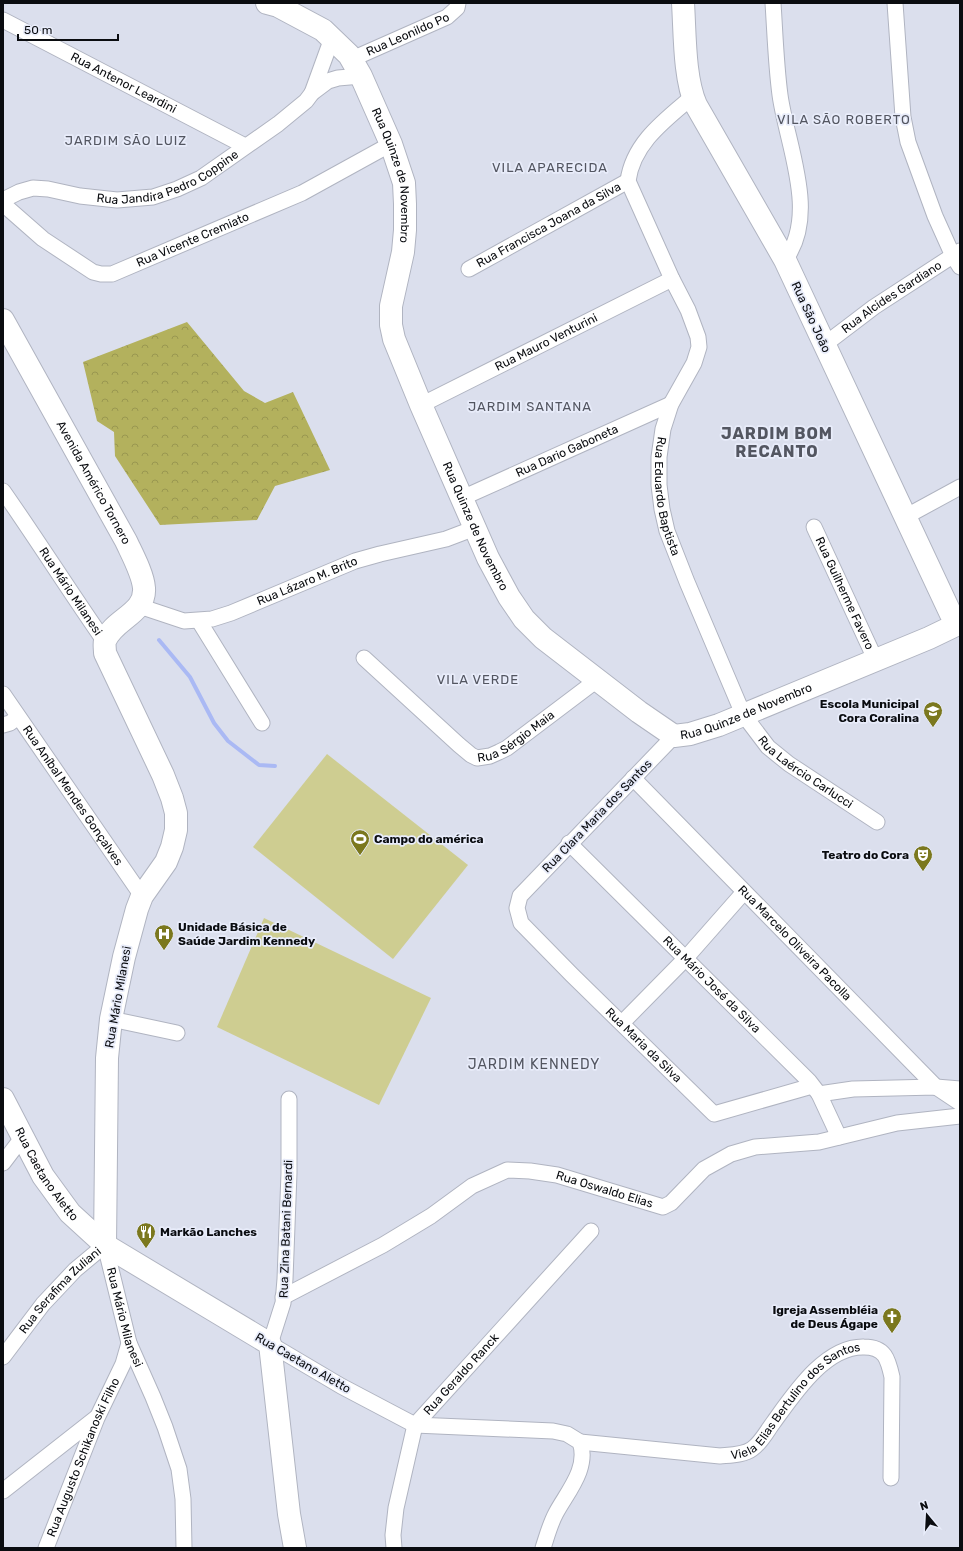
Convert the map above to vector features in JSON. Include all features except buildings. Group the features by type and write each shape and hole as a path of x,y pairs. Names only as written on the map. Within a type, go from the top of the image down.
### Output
{"street":[{"name":"Rua Quinze de Novembro","path":"268,3 278,6 311,22 332,38 349,55 391,144 404,183 405,230 400,267 390,306 391,325 398,351 488,558 509,597 524,619 543,638 597,680 674,736 704,730 958,626"},
{"name":"Rua Leonildo Po","path":"356,68 447,17 456,8 458,3"},
{"name":"Rua São João","path":"683,3 687,64 692,97 727,161 785,260 905,517 958,626"},
{"path":"773,3 780,94 800,191 800,217 796,237 792,250 785,260"},
{"path":"895,3 903,117 908,142 935,216 958,258"},
{"name":"Rua Antenor Leardini","path":"3,20 244,146"},
{"name":"Rua Jandira Pedro Coppine","path":"312,93 332,38"},
{"name":"Rua Jandira Pedro Coppine","path":"3,200 19,192 38,188 80,196 117,200 153,196 177,189 201,178 244,146 278,124 306,101 312,93 328,80 338,78 356,68"},
{"path":"628,181 630,168 639,149 650,134 692,97"},
{"name":"Rua Vicente Cremiato","path":"3,204 42,239 93,272 112,274 302,193 391,144"},
{"name":"Rua Francisca Joana da Silva","path":"468,269 628,181"},
{"name":"Rua Eduardo Baptista","path":"628,181 672,280 688,310 698,337 698,347 690,369 671,404 663,429 659,456 659,485 662,510 667,531 687,582 743,714"},
{"name":"Rua Alcides Gardiano","path":"824,344 874,307 958,258"},
{"name":"Rua Mauro Venturini","path":"421,405 672,280"},
{"name":"Avenida Américo Tornero","path":"3,320 126,542 138,567 144,588 143,598 139,606"},
{"name":"Rua Dario Gaboneta","path":"462,498 671,404"},
{"path":"905,517 960,487"},
{"name":"Rua Mário Milanesi","path":"3,491 105,642 105,653 163,775 176,813 176,830 172,847 166,862 142,896 132,924 111,1019 107,1058 105,1245 129,1343 153,1396 170,1441 178,1469 183,1499 184,1548"},
{"name":"Rua Guilherme Favero","path":"814,527 876,660"},
{"name":"Rua Lázaro M. Brito","path":"139,606 184,621 199,621 231,613 354,561 446,540 475,528"},
{"path":"105,642 111,632 139,606"},
{"path":"199,621 262,724"},
{"name":"Rua Sérgio Maia","path":"364,658 459,745 477,758 490,756 507,748 597,680"},
{"name":"Rua Aníbal Mendes Gonçalves","path":"3,694 142,896"},
{"name":"Rua Laércio Carlucci","path":"743,714 768,747 796,768 877,822"},
{"path":"3,725 10,723 18,717"},
{"name":"Rua Clara Maria dos Santos","path":"520,896 569,843 674,736"},
{"name":"Rua Marcelo Oliveira Pacolla","path":"633,778 936,1087 960,1103"},
{"name":"Rua Mário José da Silva","path":"569,843 816,1090 829,1112 839,1137"},
{"path":"622,1023 684,959 744,892"},
{"name":"Rua Maria da Silva","path":"520,896 516,908 521,923 714,1114 816,1090 936,1087 960,1089"},
{"path":"111,1019 177,1033"},
{"name":"Rua Caetano Aletto","path":"3,1099 43,1176 70,1213 105,1245 270,1344 341,1386 415,1425 553,1431 567,1434 580,1442"},
{"name":"Rua Zina Batani Bernardi","path":"289,1099 289,1173 284,1297 270,1344 289,1514 295,1548"},
{"name":"Rua Oswaldo Elias","path":"284,1297 384,1245 431,1216 472,1186 507,1170 530,1171 557,1175 664,1207 671,1203 704,1169 731,1154 755,1147 819,1142 897,1123 960,1116"},
{"path":"3,1163 22,1138"},
{"name":"Rua Geraldo Ranck","path":"394,1548 393,1535 396,1508 415,1425 591,1231"},
{"name":"Rua Serafima Zuliani","path":"3,1357 49,1298 75,1270 105,1245"},
{"name":"Rua Augusto Schikanoski Filho","path":"46,1548 97,1418 123,1364 129,1343"},
{"name":"Viela Elias Bertulino dos Santos","path":"580,1442 720,1456 734,1455 752,1450 800,1386 816,1369 828,1360 852,1348 871,1347 879,1349 883,1353 890,1366 892,1377 891,1478"},
{"path":"3,1491 97,1418"},
{"path":"543,1548 548,1529 578,1475 583,1451 580,1442"}],"green space":[{"path":"187,322 244,391 265,403 293,392 330,470 275,486 257,520 160,525 115,456 114,432 97,421 83,362"}],"shaded area":[{"name":"Campo do américa","path":"327,754 468,865 393,959 253,847"},
{"path":"264,918 431,998 379,1105 217,1027"}],"waterway":[{"path":"159,640 190,677 214,723 228,741 259,765 275,766"}],"place":[{"name":"Escola Municipal Cora Coralina","path":"933,728"},
{"name":"Campo do américa","path":"360,856"},
{"name":"Teatro do Cora","path":"923,872"},
{"name":"Unidade Básica de Saúde Jardim Kennedy","path":"164,951"},
{"name":"Markão Lanches","path":"146,1249"},
{"name":"Igreja Assembléia de Deus Ágape","path":"892,1334"}],"district":[{"name":"VILA SÃO ROBERTO","path":"844,119"},
{"name":"JARDIM SÃO LUIZ","path":"126,140"},
{"name":"VILA APARECIDA","path":"550,167"},
{"name":"JARDIM SANTANA","path":"530,406"},
{"name":"JARDIM BOM RECANTO","path":"777,442"},
{"name":"VILA VERDE","path":"478,679"},
{"name":"JARDIM KENNEDY","path":"534,1064"}]}
